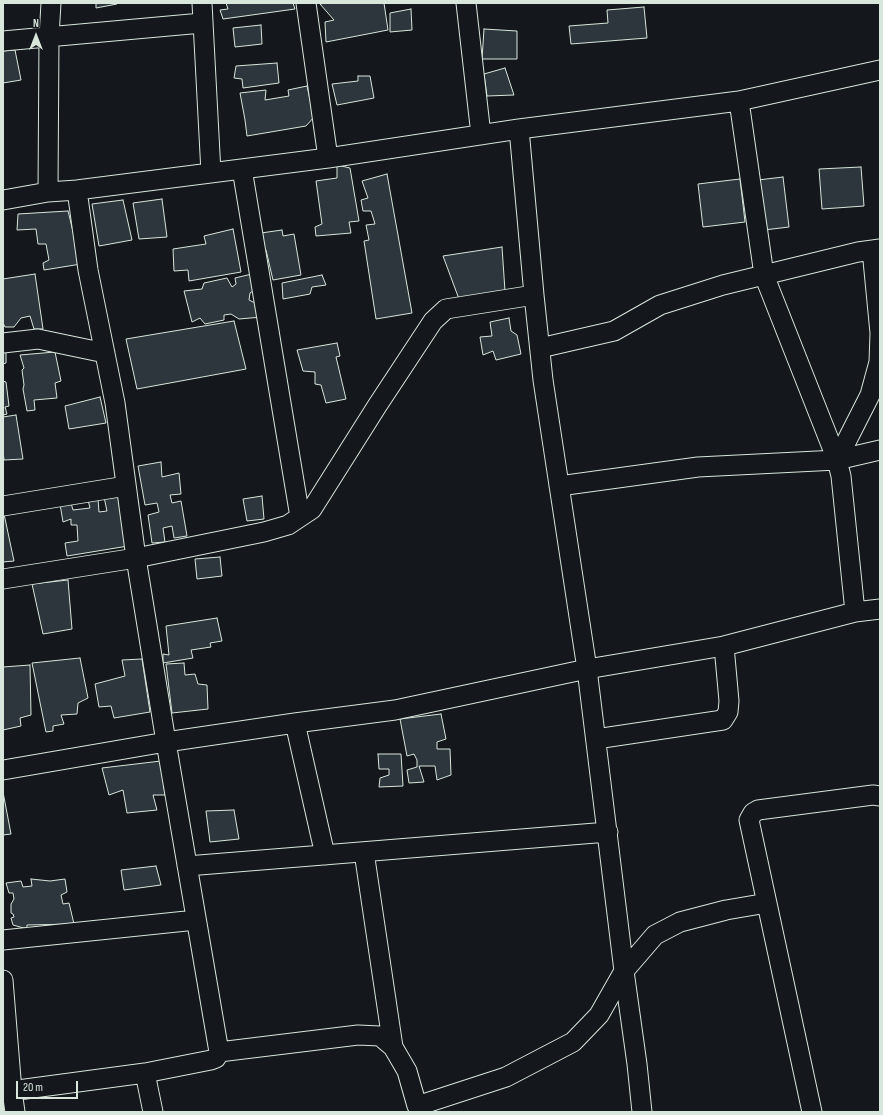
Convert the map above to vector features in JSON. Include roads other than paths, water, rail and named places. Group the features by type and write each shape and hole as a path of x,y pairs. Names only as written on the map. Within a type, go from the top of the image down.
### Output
{"street":[{"path":"48,192 49,36 51,3"},
{"path":"202,3 211,173"},
{"path":"306,3 328,158"},
{"path":"466,3 481,135"},
{"path":"3,41 202,24"},
{"path":"3,200 48,192 77,190 328,158 519,129 739,101 880,70"},
{"path":"739,101 764,276 837,460 841,476 855,612"},
{"path":"519,129 540,348 587,669 642,1112"},
{"path":"242,169 300,517"},
{"path":"8,1091 145,1073 211,1060 216,1058 220,1052 196,920 136,558 115,403 88,270 77,190"},
{"path":"540,348 614,331 660,305 723,286 876,249 880,362 870,395 837,460"},
{"path":"3,579 136,558 264,532 288,525 312,509 433,321 446,310 534,295"},
{"path":"3,343 38,339 105,353"},
{"path":"559,486 698,467 837,460 880,450"},
{"path":"3,506 126,486"},
{"path":"3,770 295,722 395,710 587,669 724,646 855,612 880,608"},
{"path":"596,739 723,720 728,712 729,701 724,646"},
{"path":"295,722 325,855"},
{"path":"812,1112 749,820 753,813 758,810 873,795 880,796"},
{"path":"187,866 608,832"},
{"path":"364,852 393,1047"},
{"path":"220,1052 358,1035 380,1036 393,1047 407,1071 417,1109 506,1077 573,1042 599,1015 624,971 655,935 680,922 726,910 767,903"},
{"path":"3,940 196,920"},
{"path":"3,980 8,1091 15,1112"},
{"path":"145,1073 153,1112"}]}
